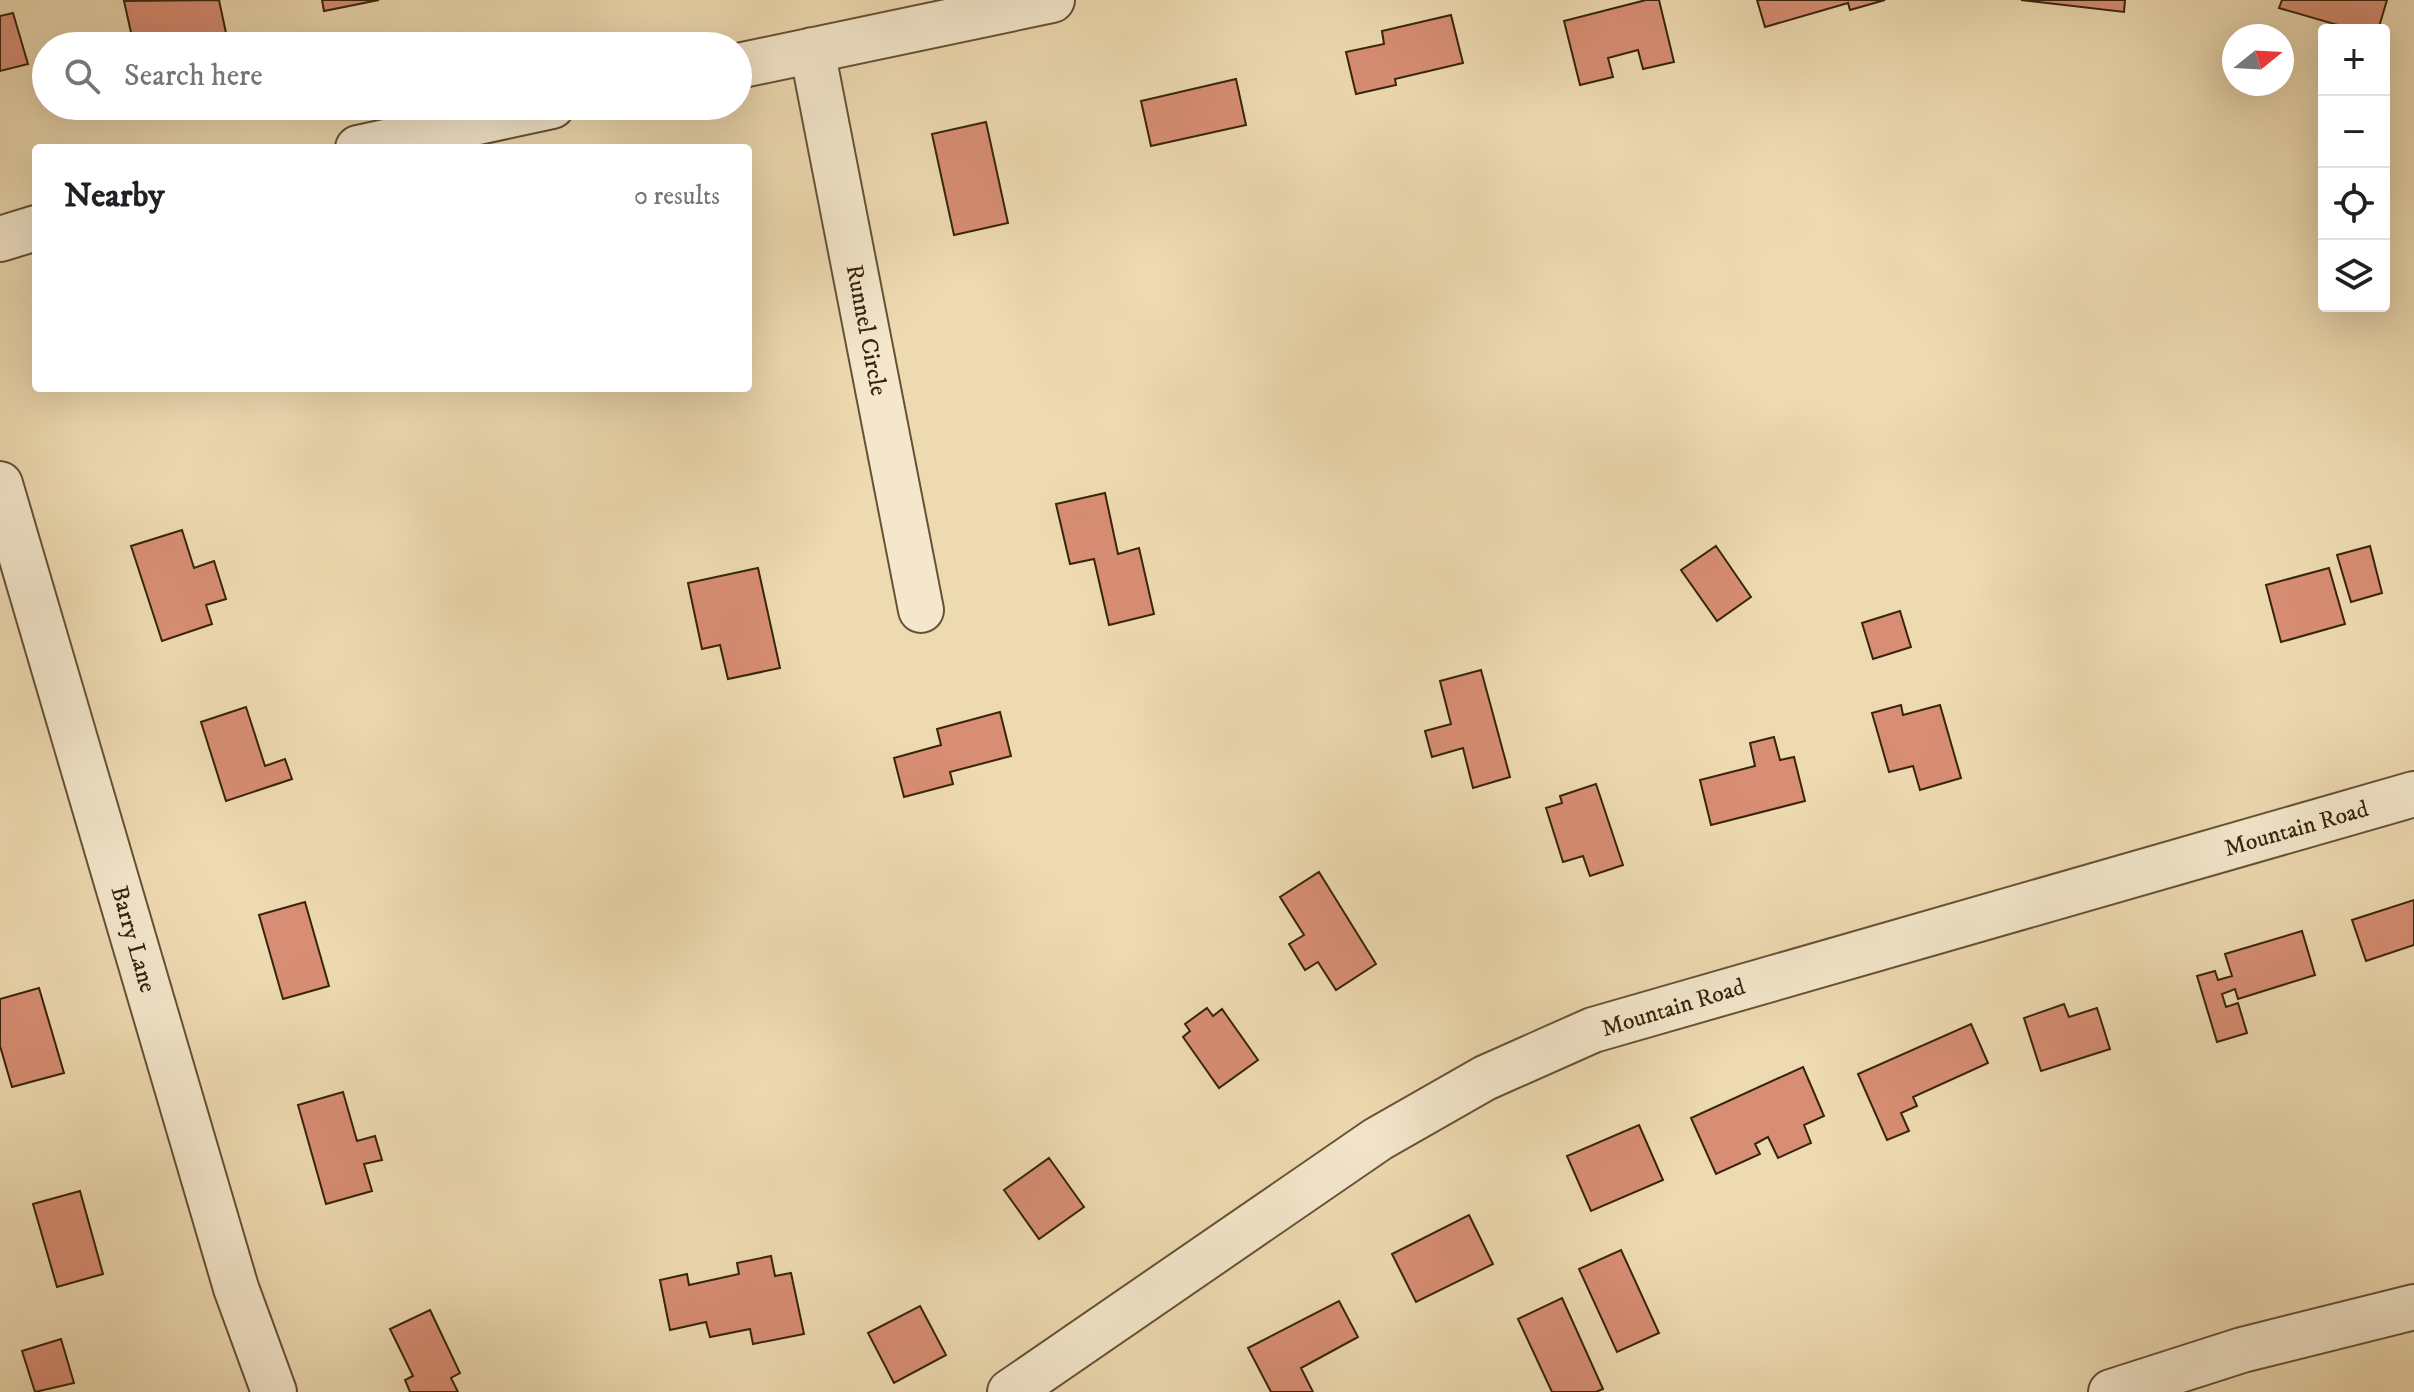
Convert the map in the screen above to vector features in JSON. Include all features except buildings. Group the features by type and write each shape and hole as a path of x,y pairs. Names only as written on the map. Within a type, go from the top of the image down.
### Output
{"street":[{"path":"752,63 1052,0"},
{"name":"Runnel Circle","path":"812,50 921,610"},
{"path":"376,144 487,120"},
{"path":"0,239 32,229"},
{"name":"Barry Lane","path":"0,484 236,1288 274,1392"},
{"name":"Mountain Road","path":"1010,1392 1378,1139 1485,1078 1593,1030 2414,794"},
{"path":"2111,1392 2242,1350 2414,1307"}]}
